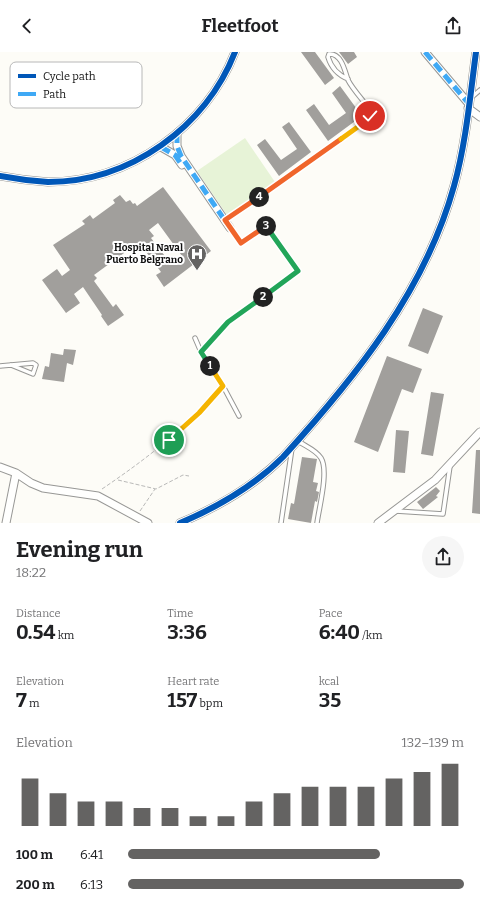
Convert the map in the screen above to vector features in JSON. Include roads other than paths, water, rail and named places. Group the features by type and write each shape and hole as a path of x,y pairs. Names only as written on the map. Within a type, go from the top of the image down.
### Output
{"street":[{"path":"0,176 49,182 90,177 128,163 161,147 208,102 222,79 234,52"},
{"path":"425,52 480,117"},
{"path":"180,523 203,514 238,494 271,469 298,441 359,368 403,302 425,262 445,216 454,186 463,146 476,52"},
{"path":"177,133 179,151 230,228"},
{"path":"161,147 175,155 193,181 200,183"},
{"path":"378,523 427,487 450,465 480,432"},
{"path":"0,467 16,473 31,483 43,488 93,495 148,523"},
{"path":"6,523 16,473"}],"lane":[{"path":"225,220 366,121 371,111 348,79 346,69 340,60 335,55 330,54 328,57 333,68 348,79"},
{"path":"469,104 480,90"},
{"path":"201,352 228,322 298,271 266,226 241,243 230,228"},
{"path":"195,338 201,352 223,386 239,416"},
{"path":"0,366 33,362 36,364 36,368 33,374 11,365"},
{"path":"298,441 320,456 323,465 324,479 317,523"},
{"path":"281,523 292,447"},
{"path":"394,511 442,514 450,465"}],"place":[{"name":"Hospital Naval Puerto Belgrano","path":"197,271"}]}
